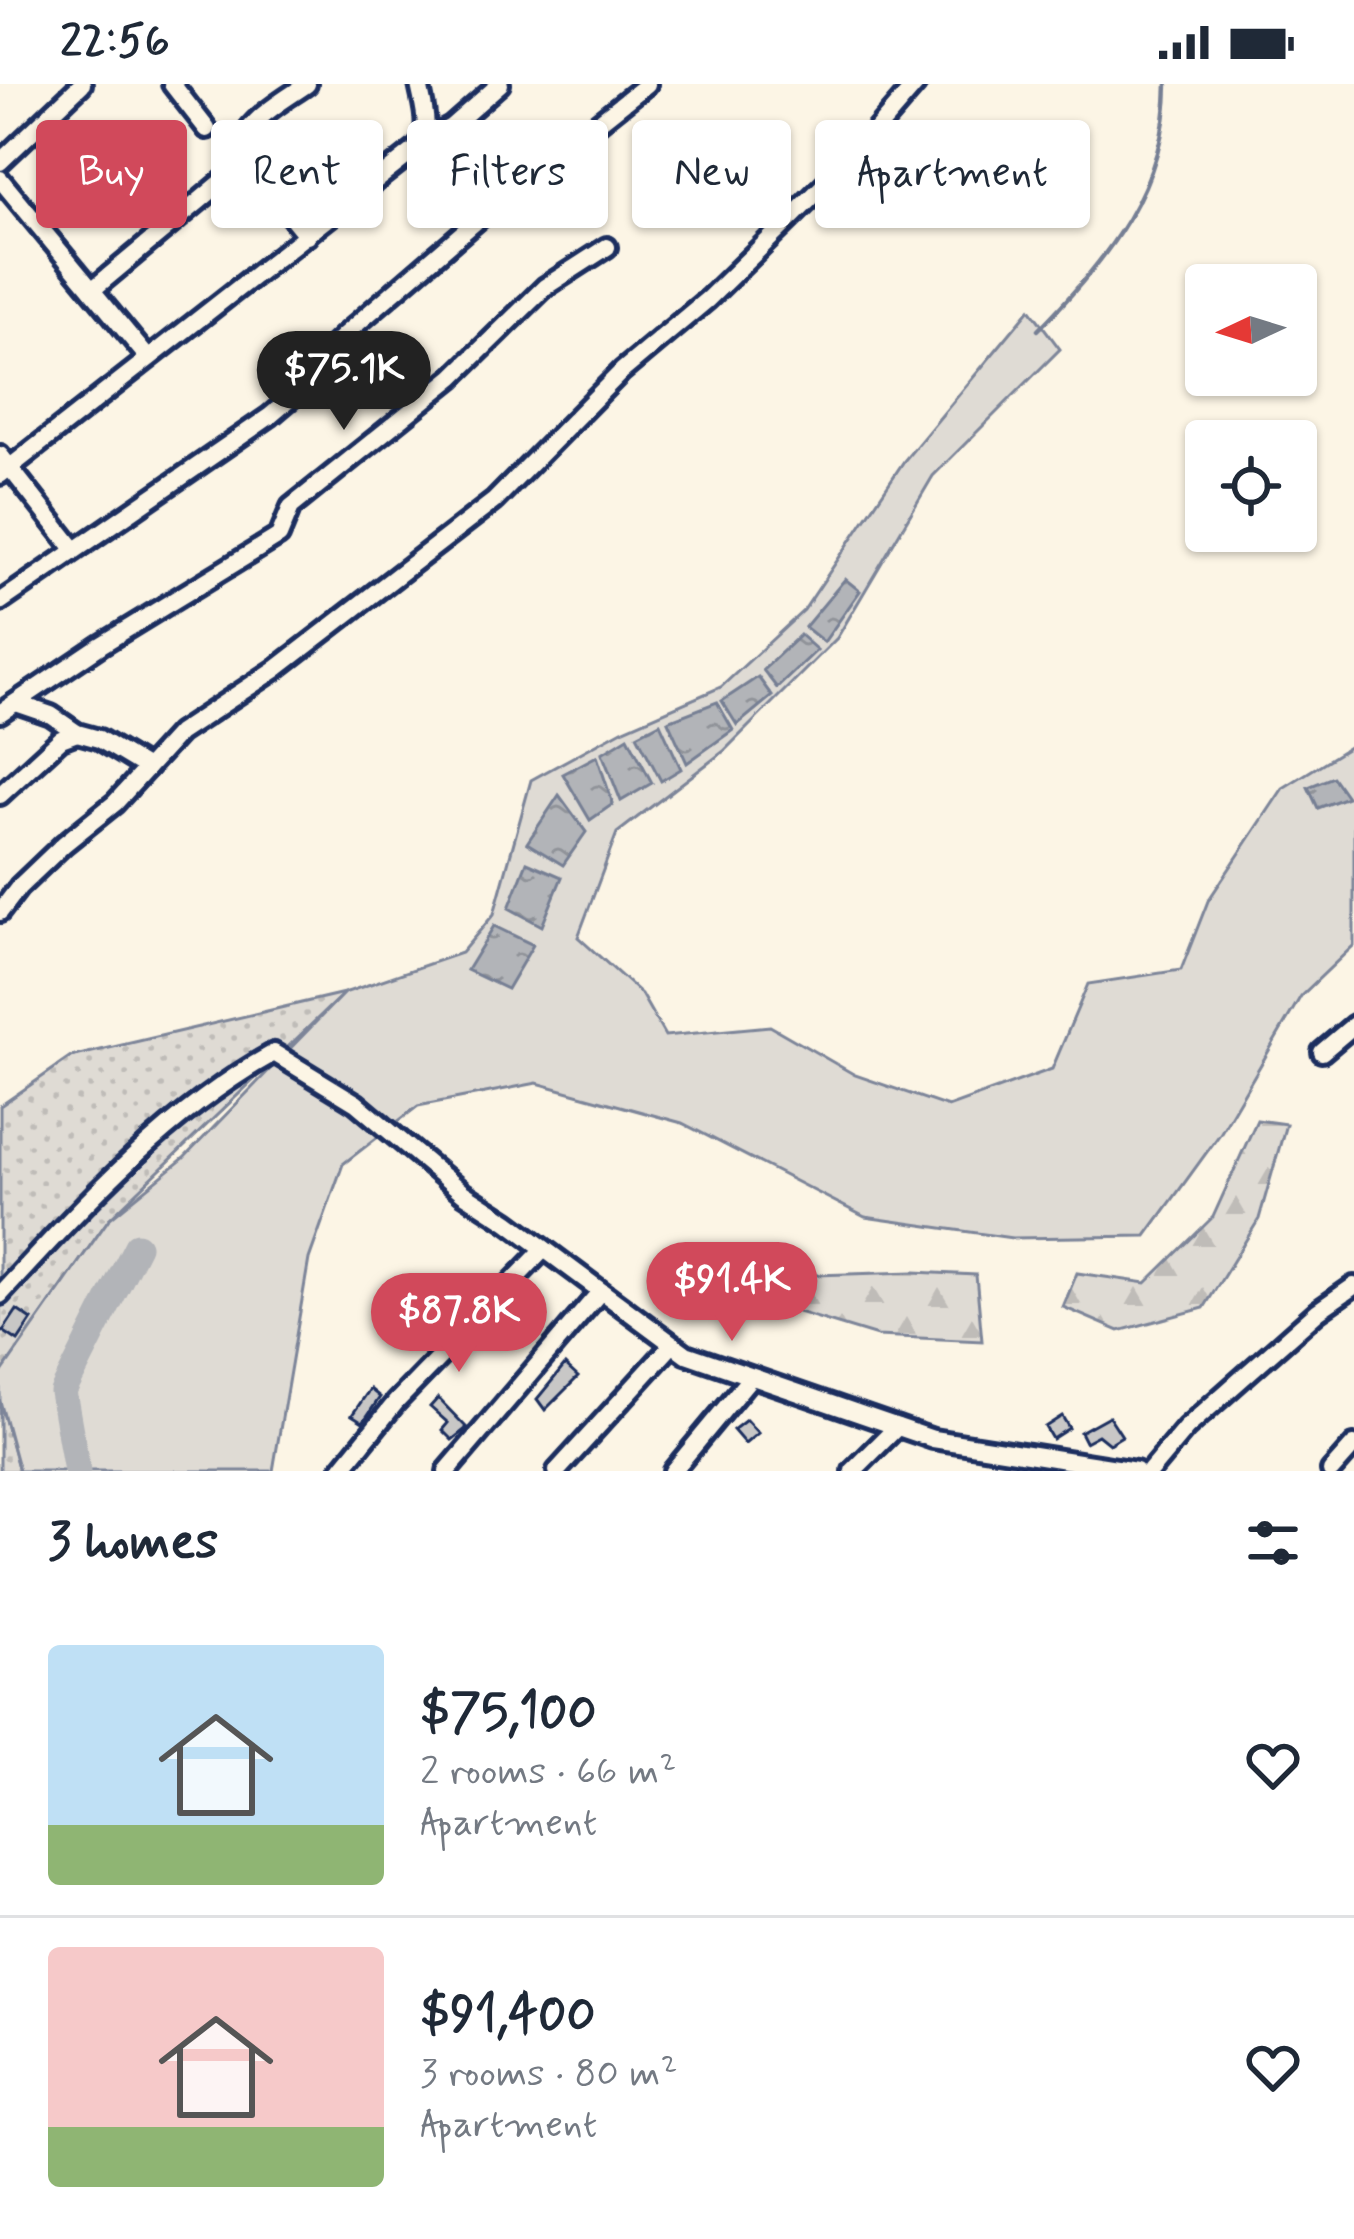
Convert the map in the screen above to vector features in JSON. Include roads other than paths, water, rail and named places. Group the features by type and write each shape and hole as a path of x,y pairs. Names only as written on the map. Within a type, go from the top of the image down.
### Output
{"street":[{"path":"0,162 82,84"},
{"path":"172,84 207,129"},
{"path":"262,120 308,84"},
{"path":"419,84 425,120"},
{"path":"460,120 500,84"},
{"path":"0,602 270,416 297,393 317,361 344,335 503,198 646,84"},
{"path":"0,912 64,844 115,803 179,733 276,669 494,501 622,371 709,299 792,217 916,84"},
{"path":"74,549 4,466 407,155"},
{"path":"0,179 148,358"},
{"path":"92,290 211,191"},
{"path":"300,228 307,236"},
{"path":"8,708 279,536 291,507 453,377 545,287 607,247"},
{"path":"8,708 51,715 76,733 99,739 147,768"},
{"path":"0,795 61,739 76,733"},
{"path":"1322,1052 1354,1025"},
{"path":"0,1295 82,1204 227,1079 274,1053 356,1103 463,1193 672,1345 706,1363 897,1427 995,1452 1136,1471"},
{"path":"340,1471 396,1402 544,1249"},
{"path":"1150,1471 1186,1428 1318,1311 1354,1286"},
{"path":"447,1471 600,1292"},
{"path":"556,1471 672,1345"},
{"path":"673,1471 751,1377"},
{"path":"853,1471 897,1427"},
{"path":"1331,1471 1354,1445"}],"water":[{"path":"845,579 860,591 824,642 805,627"},
{"path":"800,635 817,650 777,688 763,670"},
{"path":"758,677 772,696 737,725 722,701"},
{"path":"717,702 733,730 687,763 668,721"},
{"path":"660,723 681,769 661,781 637,735"},
{"path":"628,737 652,783 621,801 602,753"},
{"path":"597,756 613,804 590,820 563,774"},
{"path":"1333,777 1347,797 1318,808 1308,787"},
{"path":"559,795 586,832 563,865 527,843"},
{"path":"527,862 562,877 542,926 509,908"},
{"path":"494,926 533,945 507,989 467,970"}],"waterway":[{"path":"1038,330 1109,249 1144,189 1164,121 1167,84"},
{"path":"77,1471 63,1392 137,1246"}]}
